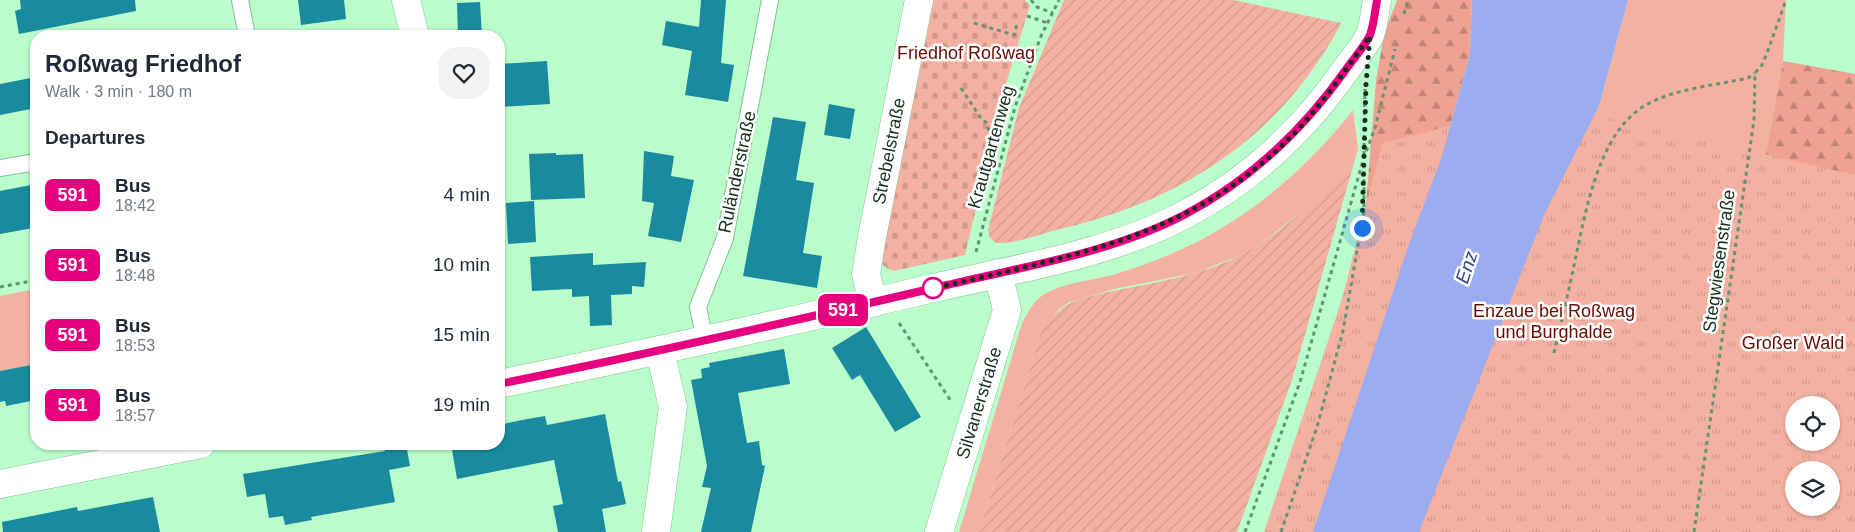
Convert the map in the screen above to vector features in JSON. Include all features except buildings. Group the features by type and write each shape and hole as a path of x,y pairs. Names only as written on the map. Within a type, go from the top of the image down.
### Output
{"street":[{"path":"406,0 414,30"},
{"name":"Strebelstraße","path":"881,301 866,274 920,0"},
{"path":"505,376 660,351 881,301 1130,238 1183,216 1232,186 1277,151 1298,130 1334,87 1370,36 1377,0"},
{"name":"Silvanerstraße","path":"939,532 1007,310 989,275"},
{"path":"656,532 673,407 660,351"},
{"path":"0,484 171,450"}],"lane":[{"path":"240,0 246,30"},
{"name":"Ruländerstraße","path":"705,341 698,307 725,238 770,0"},
{"path":"0,168 30,163"}],"path":[{"path":"1031,0 1038,7 1053,12"},
{"name":"Krautgartenweg","path":"989,275 975,253 1015,106 1058,0"},
{"path":"1403,18 1408,0"},
{"name":"Stegwiesenstraße","path":"1694,532 1754,120 1755,73 1765,59 1786,0"},
{"path":"1027,16 1048,23"},
{"path":"974,23 1014,35 1018,24"},
{"path":"1246,532 1300,382 1364,157 1375,128 1396,46"},
{"path":"1554,353 1587,202 1602,161 1616,136 1628,120 1645,105 1666,96 1748,78 1755,73"},
{"path":"1280,532 1317,427 1343,331 1364,211 1366,84"},
{"path":"961,88 982,120 986,122 989,131"},
{"path":"0,287 30,281"},
{"path":"881,301 894,316 957,410 976,416"}],"green space":[{"name":"Friedhof Roßwag","path":"928,0 1025,0 1030,5 1005,87 965,255 894,271 881,263"},
{"path":"1064,0 1233,0 1341,23 1329,46 1280,110 1224,158 1194,178 1161,195 1092,221 1018,241 996,243 990,238 988,230 1019,108"},
{"path":"1397,0 1472,0 1470,54 1442,156 1286,532 1360,276 1376,81 1384,34"},
{"path":"1628,0 1786,0 1783,61 1696,532 1496,532 1545,213 1599,106"},
{"name":"Großer Wald","path":"1783,61 1855,74 1855,532 1696,532"},
{"name":"Enzaue bei Roßwag und Burghalde","path":"1541,103 1855,175 1855,532 1264,532 1342,299 1382,143"},
{"path":"1353,110 1358,148 1354,163 1312,204 1265,240 1241,255 1195,273 1114,289 1070,302 1059,309 1040,335 979,532 959,532 1022,323 1036,300 1055,289 1112,275 1176,252 1241,216 1282,185 1319,149"},
{"path":"1354,163 1292,380 1237,532 979,532 1040,335 1057,313 1067,305 1080,299 1169,280 1204,270 1240,255 1258,245 1292,220"},
{"path":"30,290 30,365 0,371 0,296"}],"water":[{"name":"Enz","path":"1472,0 1628,0 1599,106 1545,213 1419,532 1313,532 1409,244 1442,156 1470,54"}],"bus line":[{"name":"591","path":"505,383 660,351 873,303 1103,247 1157,228 1196,209 1232,186 1277,151 1298,130 1334,87 1370,36 1377,0"}],"route":[{"path":"933,288 931,289 1103,247 1157,228 1208,202 1255,169 1298,130 1334,87 1370,36 1366,84 1364,211 1362,228"}]}
